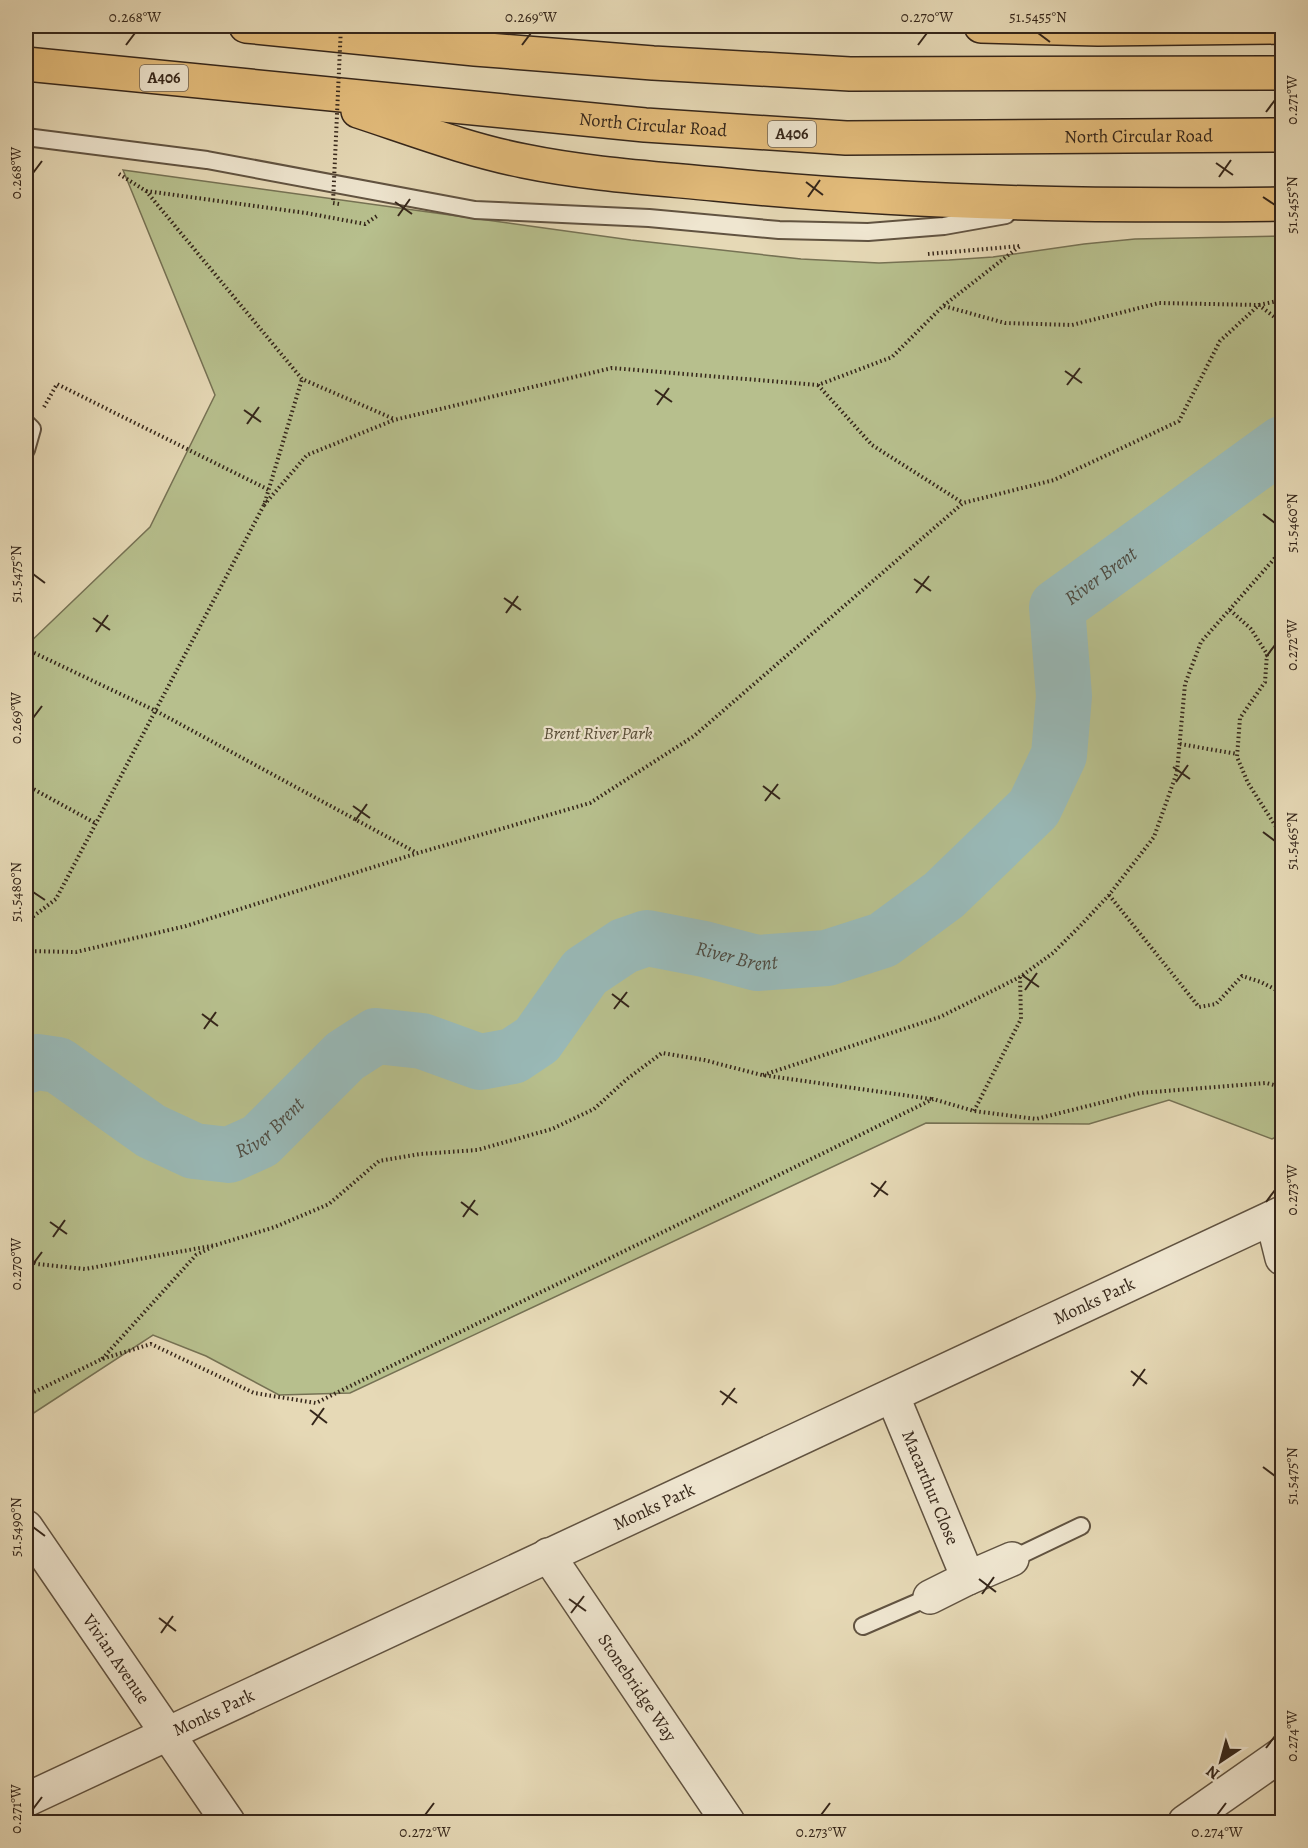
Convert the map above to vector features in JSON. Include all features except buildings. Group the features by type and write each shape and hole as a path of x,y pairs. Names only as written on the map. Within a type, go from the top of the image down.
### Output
{"highway":[{"path":"246,26 499,51 653,63 850,74 1282,73"},
{"path":"305,31 342,26"},
{"path":"981,26 1282,27"},
{"name":"North Circular Road","path":"26,64 645,124 846,138 1282,135"},
{"path":"303,92 485,152 526,162 633,176 783,191 1058,205 1282,204"}],"street":[{"path":"1277,1215 1282,1258"},
{"name":"Monks Park","path":"26,1800 1277,1215"},
{"name":"Macarthur Close","path":"892,1396 968,1578"},
{"name":"Vivian Avenue","path":"26,1527 228,1822"},
{"name":"Stonebridge Way","path":"548,1555 728,1822"},
{"path":"930,1597 1012,1559"},
{"path":"1185,1822 1282,1754"}],"lane":[{"path":"26,137 207,160 475,210 649,218 779,230 868,232 944,226 1058,205"},
{"path":"26,450 29,426"},
{"path":"1012,1559 1081,1526"},
{"path":"863,1626 930,1597"}],"path":[{"path":"339,204 333,203 342,26"},
{"path":"118,173 146,191 302,379 394,420"},
{"path":"264,505 307,455 394,420 612,368 818,385 892,357 943,306 1020,246"},
{"path":"943,306 1005,323 1072,325 1159,303 1260,305 1282,300"},
{"path":"1260,305 1282,322"},
{"path":"26,951 75,952 186,926 590,803 694,736 963,503 1054,480 1179,421 1220,341 1260,305"},
{"path":"26,922 56,899 264,505 302,379"},
{"path":"29,426 57,384 269,490"},
{"path":"818,385 873,445 963,503"},
{"path":"762,1075 940,1017 1020,977 1053,953 1109,895 1154,837 1177,772 1185,684 1202,642 1282,550"},
{"path":"1230,610 1251,629 1267,654 1265,682 1240,718 1237,758 1248,783 1282,836"},
{"path":"26,649 156,711 418,854"},
{"path":"1180,744 1238,754"},
{"path":"26,785 97,824"},
{"path":"1109,895 1199,1007 1216,1004 1242,976 1261,982 1282,993"},
{"path":"974,1111 1021,1019 1020,977"},
{"path":"26,1259 37,1264 85,1269 216,1245 275,1227 329,1204 379,1161 420,1154 477,1150 552,1129 594,1110 627,1079 663,1053 704,1060 762,1075 933,1099 974,1111 1036,1119 1140,1093 1266,1083 1282,1087"},
{"path":"26,1396 102,1359 151,1344 254,1393 316,1403 933,1099"},
{"path":"102,1359 196,1256 216,1245"}],"green space":[{"name":"Brent River Park","path":"123,170 631,240 801,259 879,263 949,260 993,257 1135,239 1282,236 1282,1134 1272,1139 1169,1100 1089,1124 926,1123 350,1393 279,1395 206,1356 153,1335 26,1418 26,646 150,527 215,395"}],"waterway":[{"name":"River Brent","path":"26,1066 37,1062 58,1065 151,1131 194,1151 229,1155 260,1141 345,1056 376,1036 422,1041 480,1062 513,1056 537,1040 585,972 624,946 647,938 704,949 757,963 827,958 883,940 944,895 1034,808 1059,755 1064,696 1057,607 1282,444"}]}
